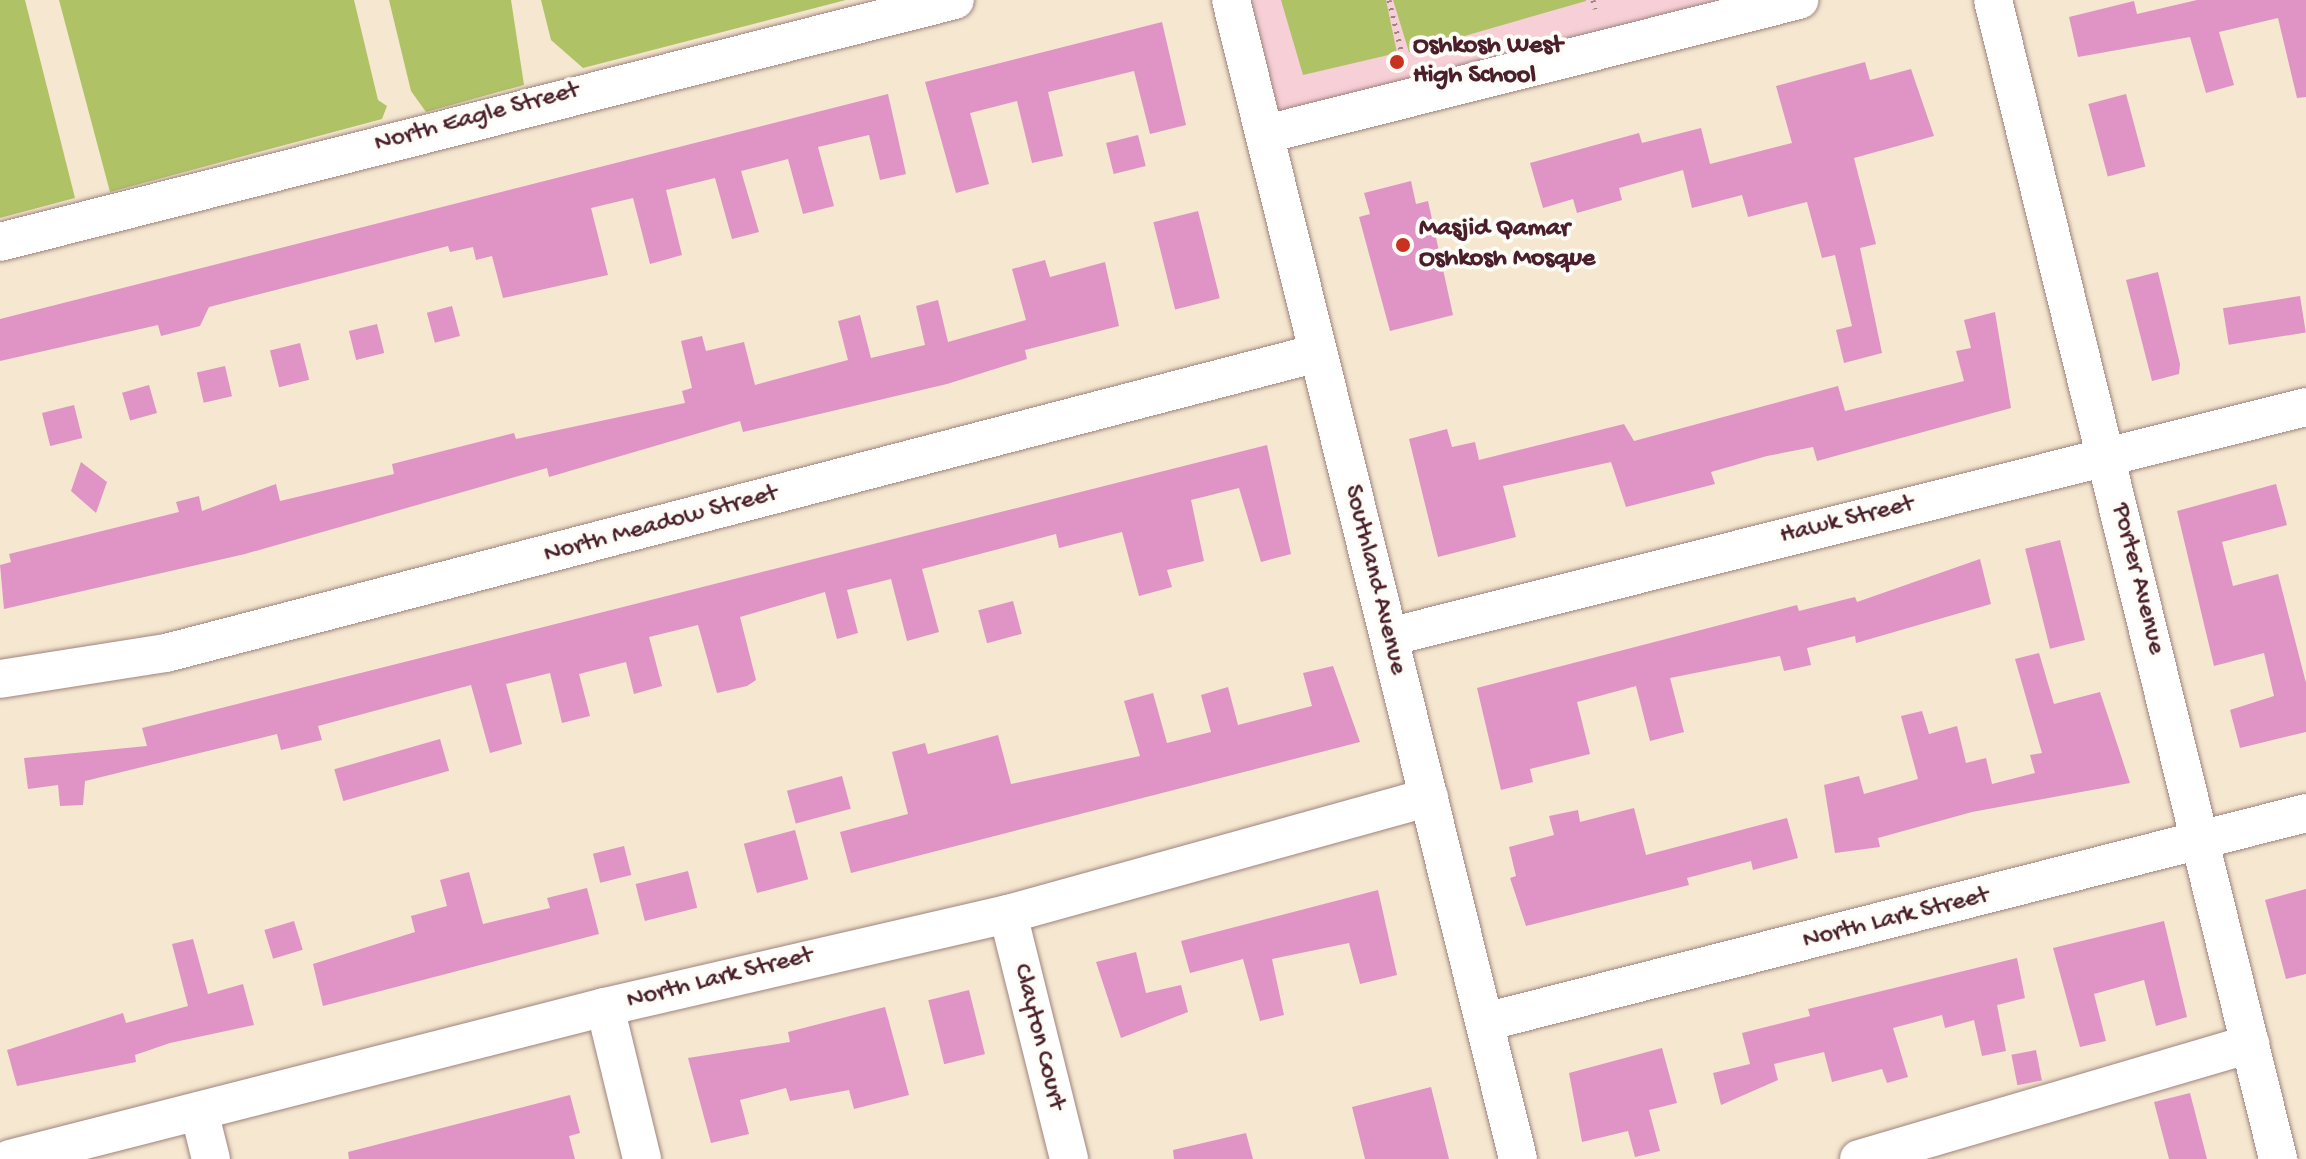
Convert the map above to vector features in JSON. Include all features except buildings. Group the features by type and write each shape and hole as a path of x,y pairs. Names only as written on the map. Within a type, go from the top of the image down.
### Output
{"street":[{"name":"North Eagle Street","path":"0,242 955,0"},
{"name":"Southland Avenue","path":"1231,0 1518,1159"},
{"path":"1266,134 1799,0"},
{"name":"Porter Avenue","path":"1993,0 2278,1159"},
{"name":"North Meadow Street","path":"0,679 166,653 1318,353"},
{"name":"Hawk Street","path":"1389,637 2107,454 2306,407"},
{"name":"North Lark Street","path":"10,1159 605,1007 1008,914 1429,797"},
{"name":"North Lark Street","path":"1485,1022 2306,813"},
{"name":"Clayton Court","path":"1008,914 1069,1159"},
{"path":"605,1007 642,1159"},
{"path":"1859,1159 2250,1044"},
{"path":"199,1111 211,1159"}],"path":[{"path":"1389,0 1403,58"},
{"path":"1593,0 1595,9"}],"shaded area":[{"name":"Oshkosh West High School","path":"1231,0 1790,0 1266,134"}],"green space":[{"path":"0,0 25,0 75,198 0,218"},
{"path":"59,0 354,0 378,100 387,106 382,119 110,192"},
{"path":"389,0 511,0 524,85 426,112 411,91"},
{"path":"541,0 846,0 583,68 551,40"},
{"path":"1281,0 1386,0 1397,53 1303,75"},
{"path":"1393,0 1586,0 1586,1 1409,52"}],"place":[{"name":"Oshkosh West High School","path":"1397,62"},
{"name":"Masjid Qamar Oshkosh Mosque","path":"1403,245"}]}
